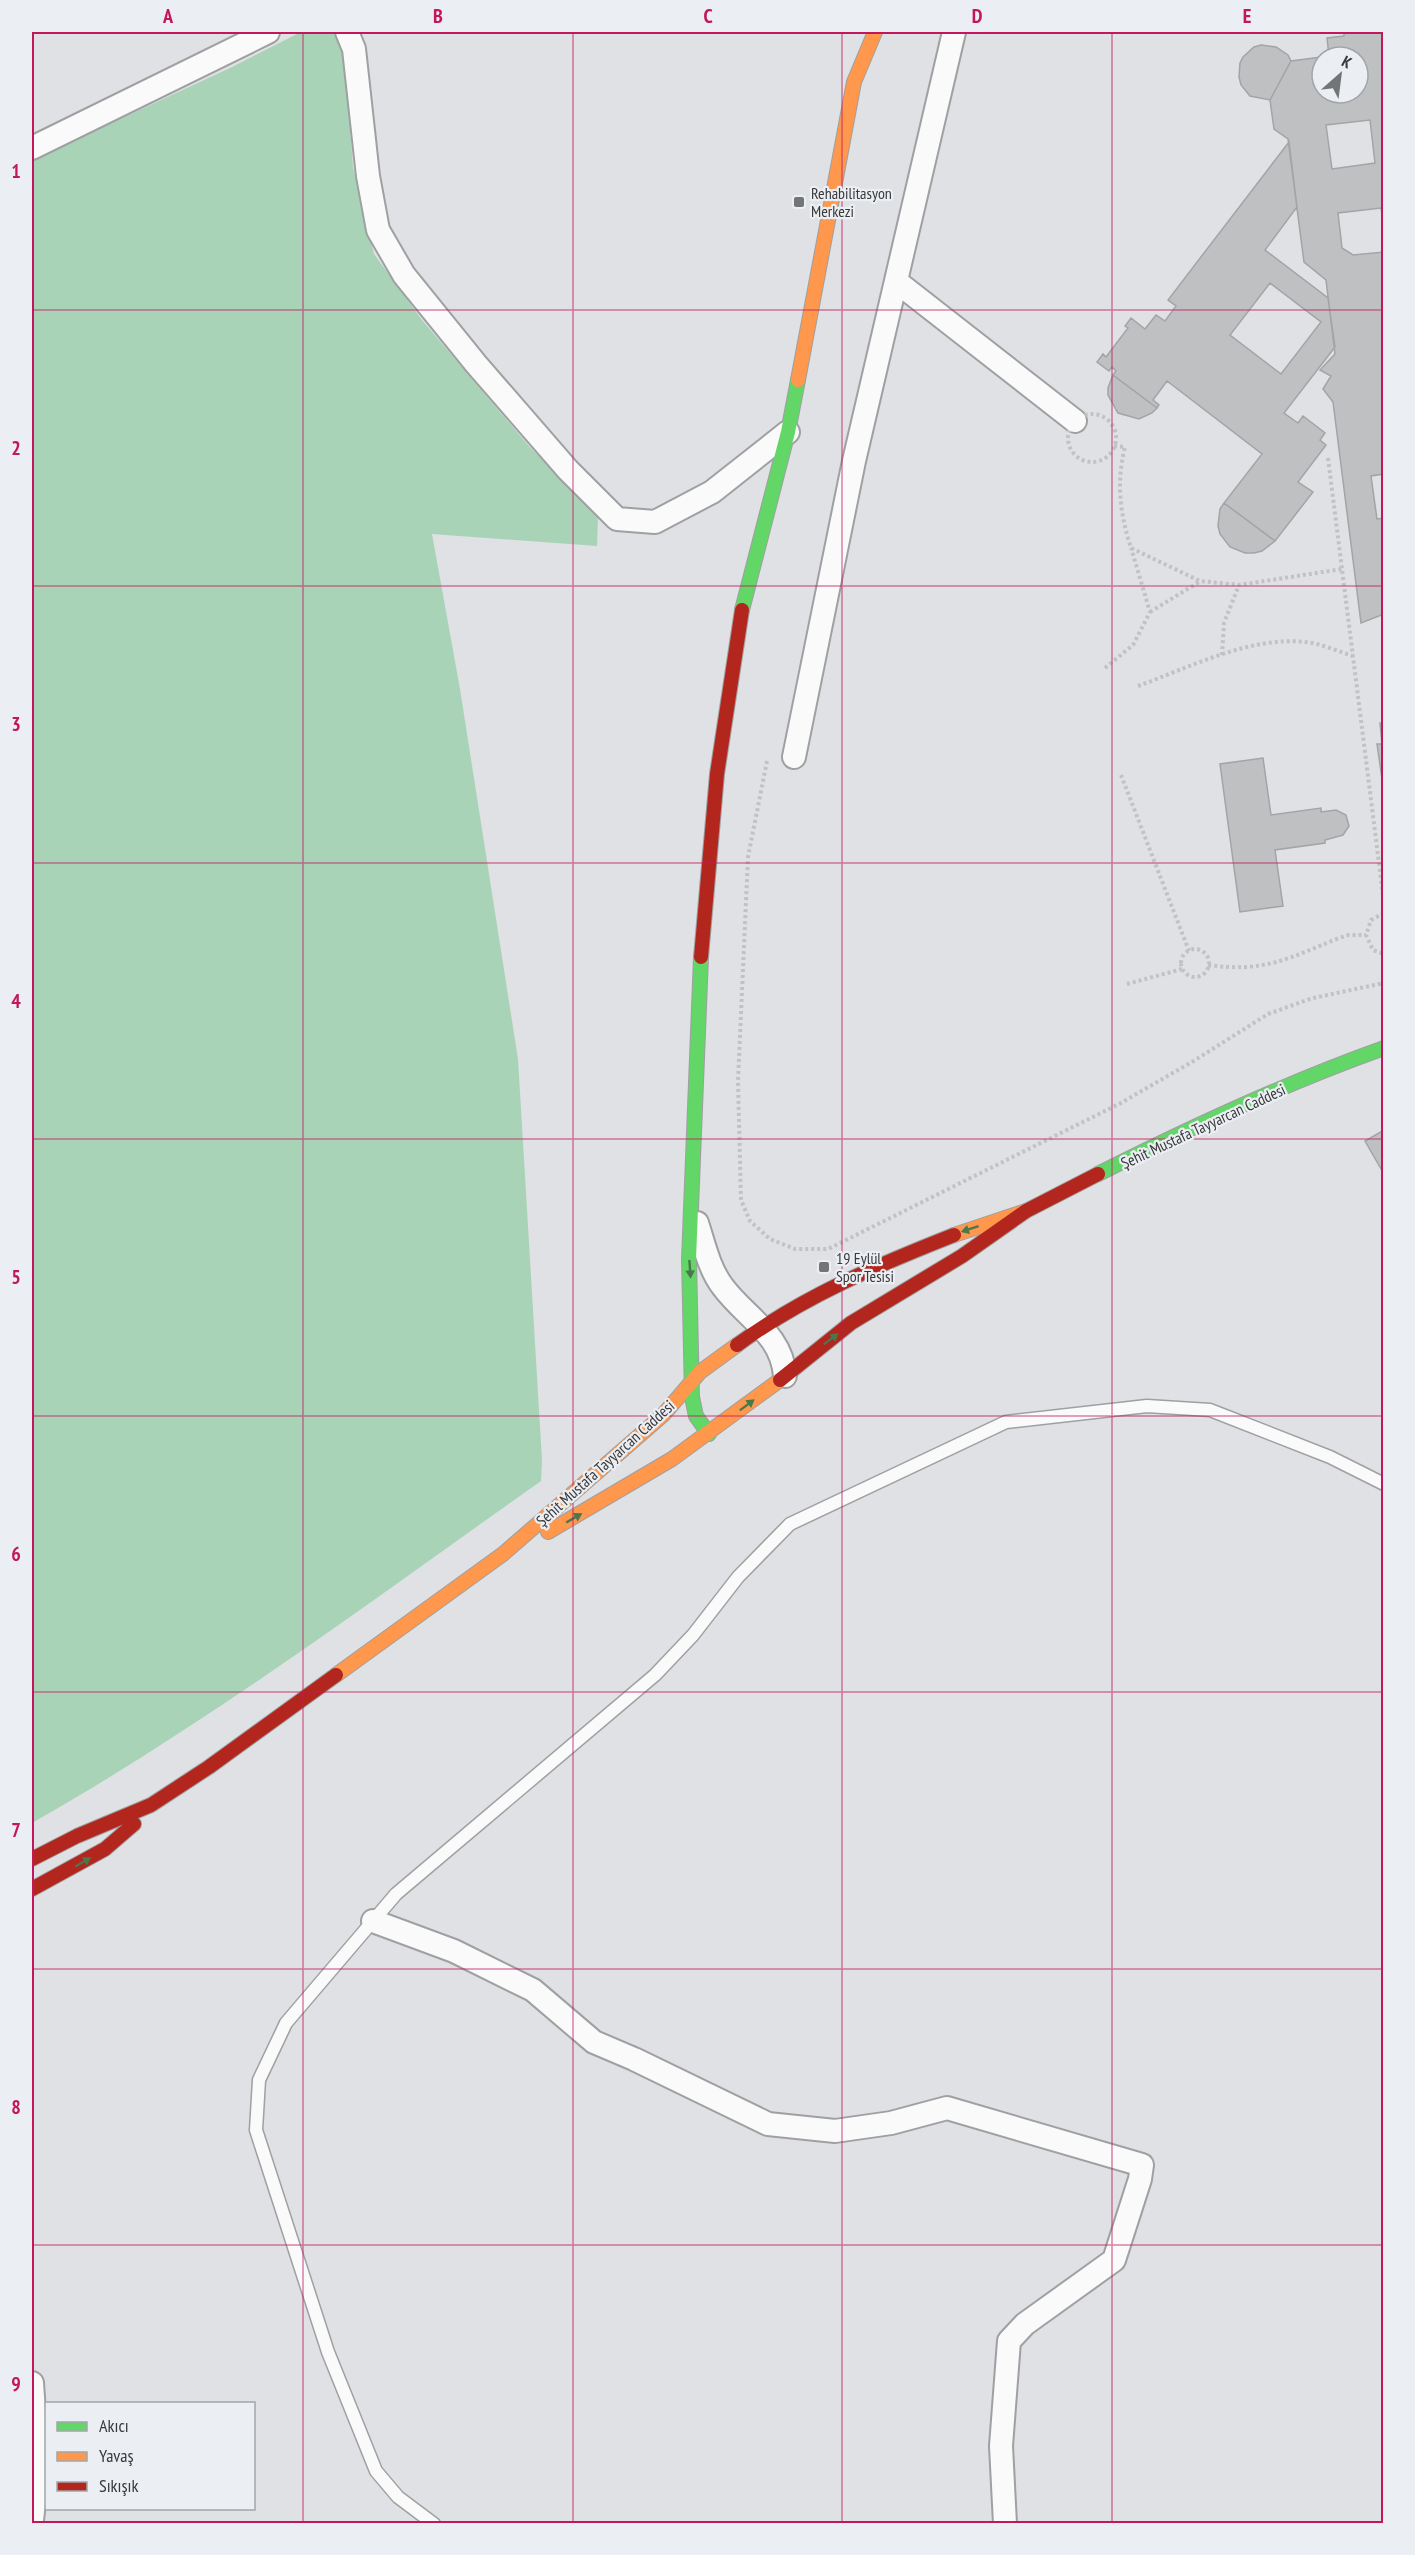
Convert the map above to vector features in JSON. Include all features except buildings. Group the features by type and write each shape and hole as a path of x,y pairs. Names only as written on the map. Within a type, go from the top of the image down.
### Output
{"main road":[{"path":"709,1434 696,1416 690,1381 692,1317 689,1259 702,944 717,774 742,610 788,432 854,82 875,32"},
{"name":"Şehit Mustafa Tayyarcan Caddesi","path":"503,1554 558,1528 610,1498 709,1434 851,1323 962,1256 1026,1212 1158,1144 1333,1066 1383,1048"},
{"name":"Şehit Mustafa Tayyarcan Caddesi","path":"32,1858 151,1805 209,1767 503,1554 663,1415 690,1381 763,1326 830,1287 878,1265 957,1234 1026,1212"},
{"name":"Şehit Mustafa Tayyarcan Caddesi","path":"32,1890 105,1849 127,1831 151,1805"}],"street":[{"path":"32,148 267,32"},
{"path":"347,32 354,49 368,176 378,230 404,275 476,364 568,470 617,519 655,522 712,492 788,432"},
{"path":"794,757 854,461 954,32"},
{"path":"897,282 1075,421"},
{"path":"692,1210 710,1264 721,1285 732,1299 763,1326 780,1352 785,1376"},
{"path":"373,1921 454,1951 533,1990 594,2042 768,2124 835,2131 891,2123 946,2108 1142,2165 1140,2179 1114,2260 1025,2324 1009,2341 1001,2446 1005,2523"},
{"path":"32,2383 38,2469 32,2520"}],"lane":[{"path":"435,2523 398,2497 376,2471 327,2352 256,2130 259,2080 286,2023 396,1894 655,1675 693,1635 738,1577 790,1524 1006,1422 1147,1406 1210,1410 1330,1457 1383,1484"}],"path":[{"path":"1087,415 1105,418 1113,428 1114,446 1102,459 1090,462 1079,458 1069,443 1070,431 1075,421 1087,415"},
{"path":"1114,446 1125,447 1119,480 1124,522 1150,612"},
{"path":"1328,458 1383,903"},
{"path":"1131,548 1200,581 1239,585 1342,569"},
{"path":"1105,668 1133,645 1150,612 1200,581"},
{"path":"1222,656 1224,623 1239,585"},
{"path":"1138,686 1222,656 1276,641 1305,642 1353,656"},
{"path":"767,761 748,856 738,1081 741,1200 750,1221 770,1239 795,1249 828,1249 1119,1104 1268,1014 1314,998 1383,983"},
{"path":"1121,775 1189,951"},
{"path":"1383,913 1371,920 1366,935 1373,950 1383,954"},
{"path":"1208,964 1248,968 1278,963 1339,938 1349,935 1366,935"},
{"path":"1196,950 1202,952 1208,964 1206,971 1197,977 1186,974 1182,969 1182,958 1189,951 1196,950"},
{"path":"1127,984 1182,969"}],"green space":[{"path":"301,32 337,32 344,48 353,167 374,254 422,320 528,445 598,517 597,546 432,534 460,689 518,1059 542,1460 541,1481 227,1702 163,1744 32,1823 32,160 232,67"}],"traffic: fast":[{"path":"742,610 788,432 798,380"},
{"path":"701,957 689,1259 692,1397 696,1416 709,1434"},
{"path":"1098,1174 1239,1106 1384,1048"}],"traffic: slow":[{"path":"798,380 854,82 875,32"},
{"path":"954,1235 1026,1211"},
{"path":"336,1675 503,1554 663,1415 700,1372 737,1345"},
{"path":"548,1532 672,1459 780,1380"}],"traffic: jam":[{"path":"701,957 717,774 742,610"},
{"path":"780,1380 851,1323 962,1256 1026,1211 1098,1174"},
{"path":"737,1345 788,1311 842,1283 954,1235"},
{"path":"32,1859 77,1836 151,1805 209,1767 336,1675"},
{"path":"32,1889 105,1849 134,1824"}],"place":[{"name":"Rehabilitasyon Merkezi","path":"799,202"},
{"name":"19 Eylül Spor Tesisi","path":"824,1267"}]}
